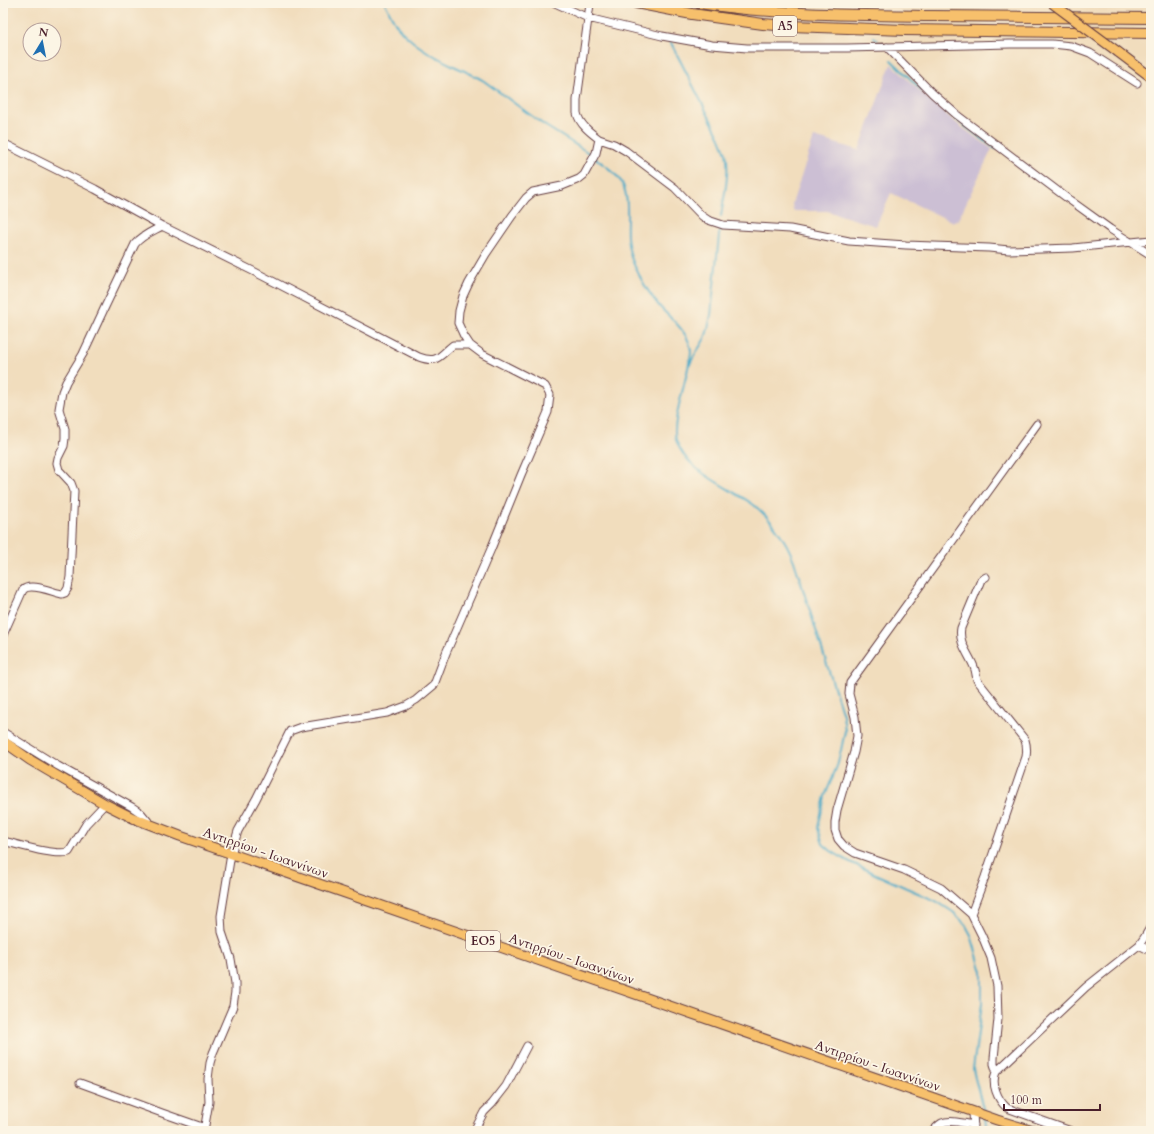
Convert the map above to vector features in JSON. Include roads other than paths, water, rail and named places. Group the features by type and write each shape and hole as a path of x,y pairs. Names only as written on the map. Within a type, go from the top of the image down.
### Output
{"highway":[{"name":"Α5","path":"636,3 692,14 763,24 790,26 905,30 1151,33"},
{"name":"Α5","path":"699,3 778,12 855,15 1151,18"}],"main road":[{"path":"1052,3 1151,77"},
{"name":"Αντιρρίου - Ιωαννίνων","path":"3,741 30,760 105,804 198,843 1000,1121 1033,1131"}],"street":[{"path":"555,3 588,18 662,36 712,45 754,48 1024,44 1071,46 1090,53 1137,83"},
{"path":"590,4 577,100 577,112 579,117 588,130 599,139 614,144 626,151 675,188 702,216 708,220 722,225 790,229 849,241 1009,250 1073,248 1151,240"},
{"path":"887,47 932,93 957,115 1067,198 1151,255"},
{"path":"80,1083 204,1129 209,1102 208,1079 210,1063 233,1006 235,992 231,959 222,932 221,916 231,854 238,831 256,799 290,731 301,727 398,710 416,700 434,685 446,653 546,418 550,398 547,388 542,383 497,362 482,354 470,345 459,325 459,315 465,292 486,254 512,216 530,194 536,191 562,186 580,179 584,175 596,153 599,139"},
{"path":"3,143 95,189 162,226 427,360 437,359 453,345 470,345"},
{"path":"3,635 25,588 31,586 62,594 68,591 74,494 71,483 59,470 57,463 64,446 65,438 65,428 59,408 62,392 66,382 84,354 136,244 141,238 162,226"},
{"path":"1037,424 872,654 854,676 849,686 849,694 856,717 858,736 837,810 835,830 838,840 855,853 904,870 941,888 971,914 991,958 997,986 998,1019 994,1058 996,1070 994,1084 1001,1102 1007,1108 1072,1131"},
{"path":"971,914 988,870 1026,757 1027,750 1025,740 977,680 975,669 961,641 961,628 981,580 986,577"},
{"path":"3,732 64,769 141,812 152,825"},
{"path":"3,841 53,852 69,852 86,824 105,804"},
{"path":"996,1070 1086,987 1139,945 1151,926"},
{"path":"1139,945 1151,951"},
{"path":"474,1131 484,1112 506,1086 527,1046"},
{"path":"1000,1121 1007,1108"},
{"path":"933,1131 946,1121 974,1128 975,1112"}],"waterway":[{"path":"385,3 398,27 424,50 484,81 544,125 592,155"},
{"path":"874,37 877,40"},
{"path":"670,41 720,138 726,153 727,176 721,216"},
{"path":"891,60 923,91"},
{"path":"933,100 996,149"},
{"path":"595,158 617,175 622,183 627,202 628,245 638,274 653,298 679,327 690,344 690,357 677,414 675,433 676,440 681,451 689,461 709,478 744,498 761,511 778,531 794,561 843,715 845,731 837,766 825,796 818,828 823,844 846,860 936,901 953,912 965,924 971,935 982,972 982,1003 973,1069 984,1112"},
{"path":"690,364 708,330 711,315 720,226"},
{"path":"985,1118 987,1131"}]}
